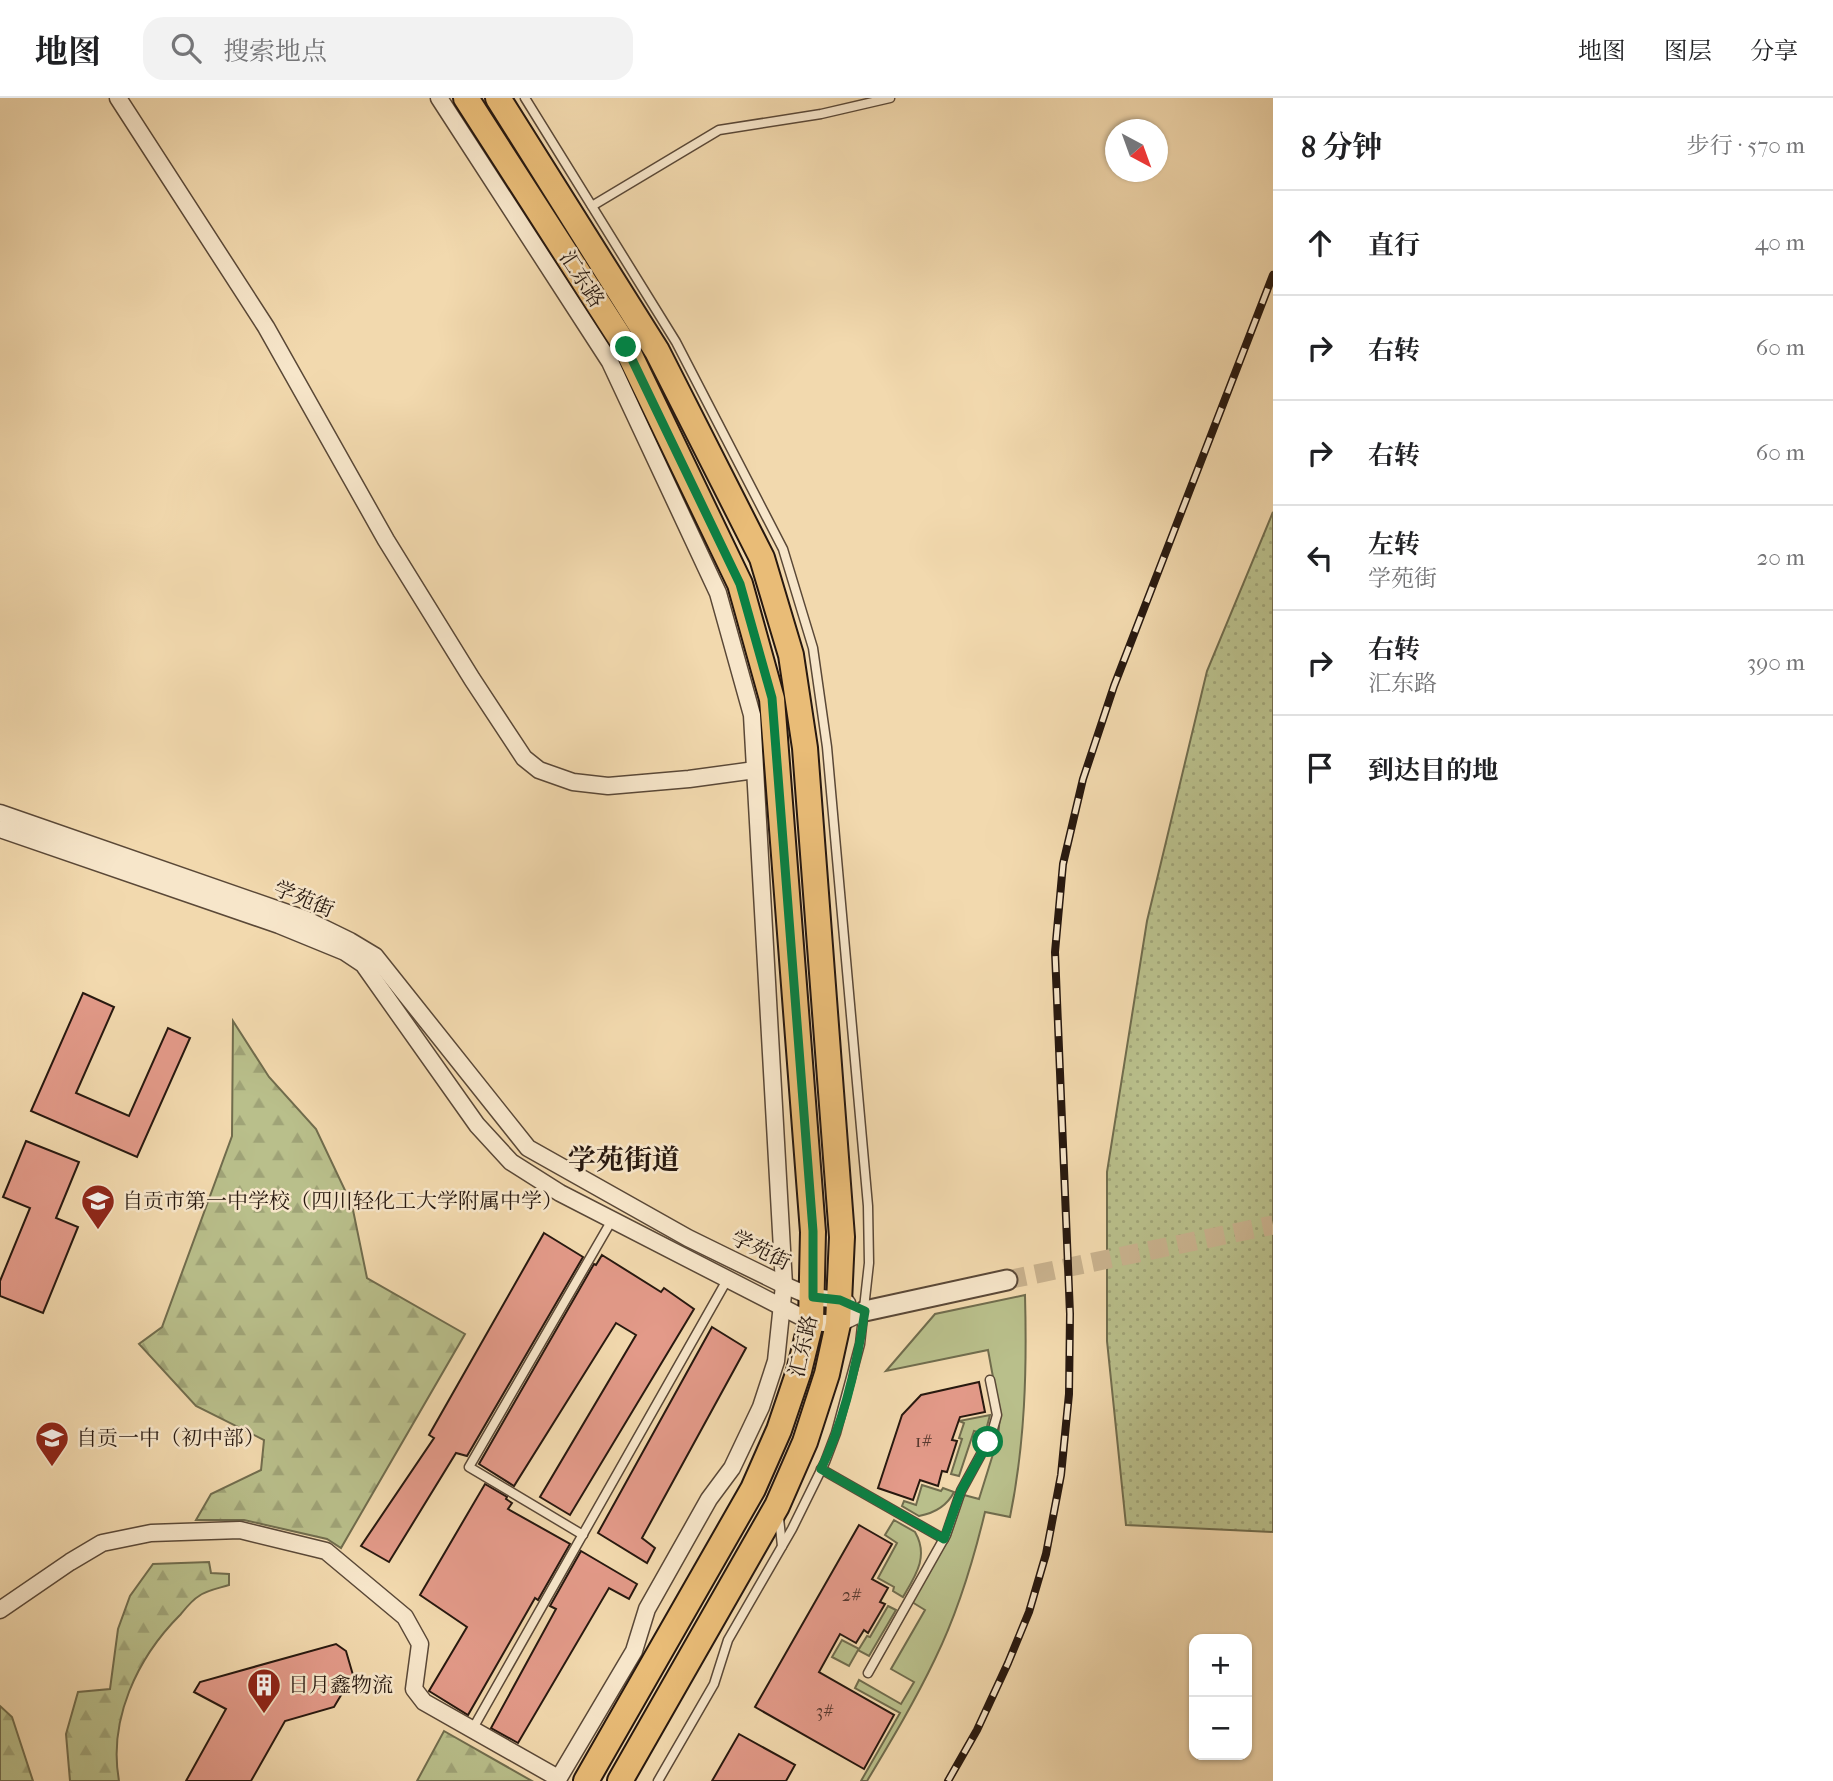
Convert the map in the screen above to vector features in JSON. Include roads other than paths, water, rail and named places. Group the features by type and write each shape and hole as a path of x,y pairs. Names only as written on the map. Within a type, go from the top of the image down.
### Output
{"main road":[{"name":"汇东路","path":"466,98 626,347 740,584 772,698 813,1231 811,1322 787,1406 753,1489 586,1781"},
{"name":"汇东路","path":"498,98 657,351 762,558 791,655 805,748 842,1237 839,1312 827,1374 805,1442 777,1506 620,1781"}],"street":[{"path":"118,98 265,327 386,540 524,758 539,771 573,782 608,786 755,770"},
{"path":"0,1610 102,1543 152,1534 240,1530 326,1551 405,1617 419,1644 414,1689 424,1702 562,1776 634,1651 647,1609 709,1499 732,1468 761,1407 776,1361 784,1286 752,715 718,593 610,362 439,98"},
{"name":"学苑街","path":"0,813 305,919 350,941 375,957 401,986 528,1149 688,1238 839,1312"},
{"name":"学苑街","path":"0,829 279,925 345,953 363,964 477,1125 511,1162 561,1193 781,1309 811,1322 839,1312 865,1311"},
{"path":"865,1311 1007,1280"}],"lane":[{"path":"525,98 676,342 783,549 813,648 827,747 868,1206 869,1263 865,1311 860,1344 836,1433 782,1546 728,1640 714,1684 658,1781"},
{"path":"592,206 719,130 821,114 890,98"},
{"path":"583,1535 469,1467 612,1220"},
{"path":"472,1730 727,1280"},
{"path":"868,1672 944,1539 961,1491 991,1436 996,1422 996,1407 990,1380"},
{"path":"821,1469 944,1539"},
{"path":"777,1506 782,1546"}],"tunnel":[{"path":"1007,1280 1273,1225"}],"railway":[{"path":"948,1781 977,1730 1029,1612 1046,1554 1061,1475 1069,1394 1070,1314 1055,952 1063,864 1083,779 1114,686 1273,275"}],"place":[{"name":"自贡市第一中学校（四川轻化工大学附属中学）","path":"98,1231"},
{"name":"自贡一中（初中部）","path":"52,1468"},
{"name":"日月鑫物流","path":"264,1715"}],"district":[{"name":"学苑街道","path":"624,1159"}]}
